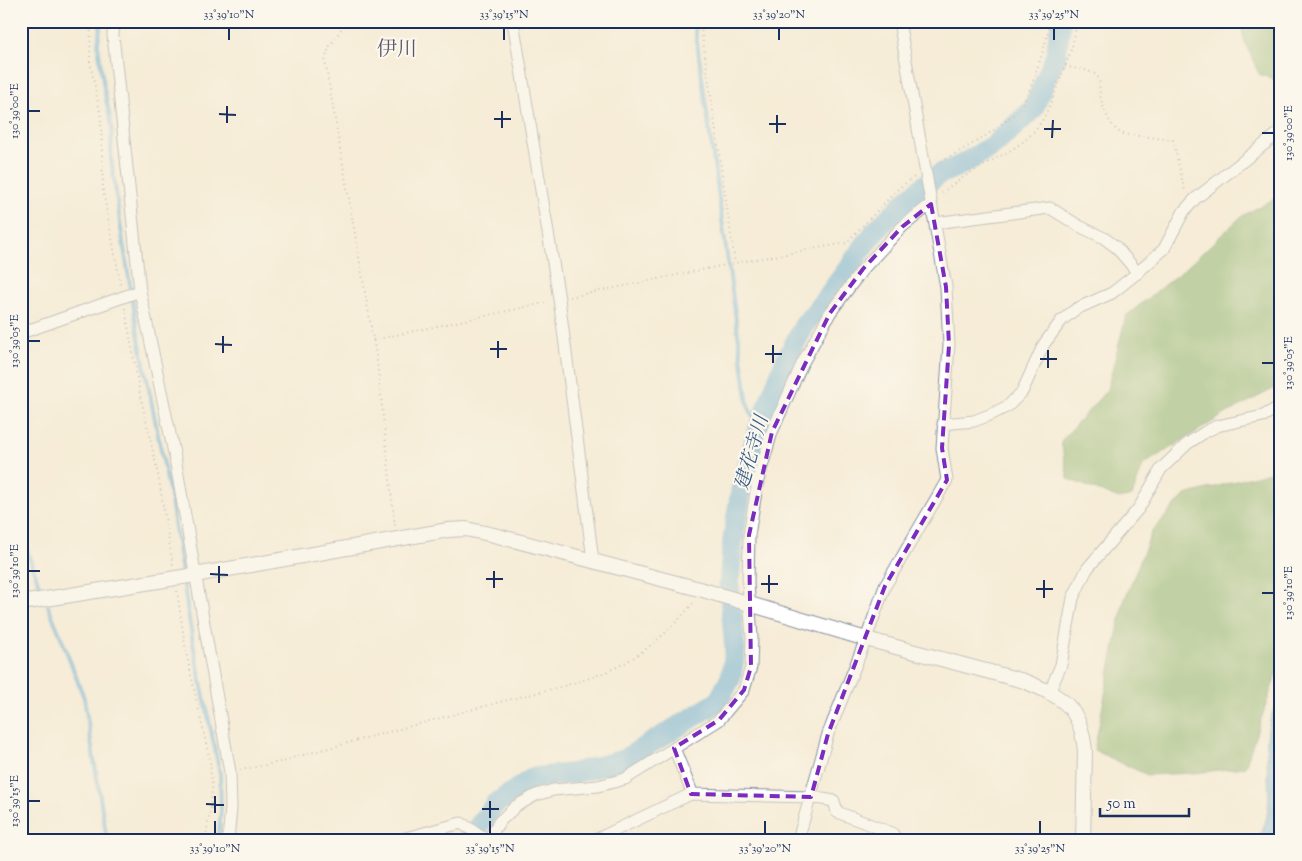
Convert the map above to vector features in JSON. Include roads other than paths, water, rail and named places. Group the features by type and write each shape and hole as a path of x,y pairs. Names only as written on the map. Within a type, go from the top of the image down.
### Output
{"street":[{"path":"114,21 113,36 140,291 175,458 230,772 231,808 228,840"},
{"path":"513,21 559,299 593,560"},
{"path":"798,840 828,734 866,640 885,586 948,480 942,448 949,345 946,287 899,21"},
{"path":"943,424 974,421 1008,406 1022,392 1044,344 1062,320 1076,309 1112,293 1138,273 1164,249 1184,211 1191,203 1281,131"},
{"path":"398,840 461,823 488,840 499,822 516,806 536,795 554,790 598,786 624,778 719,720 744,690 751,667 748,604 749,535 758,480 772,432 802,364 830,313 863,268 902,227 931,204"},
{"path":"935,223 1050,208 1079,226 1104,238 1116,247 1138,273"},
{"path":"21,332 140,291"},
{"path":"1050,691 1060,665 1073,598 1087,569 1139,508 1161,469 1187,444 1217,426 1263,416 1281,406"},
{"path":"21,603 195,575 448,530 466,529 494,535 721,595 866,640 1024,681 1050,691 1070,707 1080,724 1084,736 1082,840"},
{"path":"674,748 691,794"},
{"path":"595,840 691,794 811,796 834,801 836,812 892,833 897,840"}],"water":[{"path":"1281,693 1281,840 1256,840 1263,829 1267,817 1269,791 1268,732 1272,715"}],"waterway":[{"path":"101,21 98,44 104,89 112,127 111,158 121,229 138,334 171,500 182,574"},
{"path":"694,21 748,405 758,430"},
{"name":"建花寺川","path":"468,840 495,804 533,778 575,773 623,760 718,702 731,677 735,651 729,585 733,539 742,484 758,430 785,362 805,324 876,230 910,197 938,175 963,164 994,145 1033,109 1056,55 1061,21"},
{"path":"21,534 42,593"},
{"path":"183,581 193,643 220,774 221,810 218,840"},
{"path":"48,606 84,698 107,840"}],"district":[{"name":"伊川","path":"397,50"}]}
